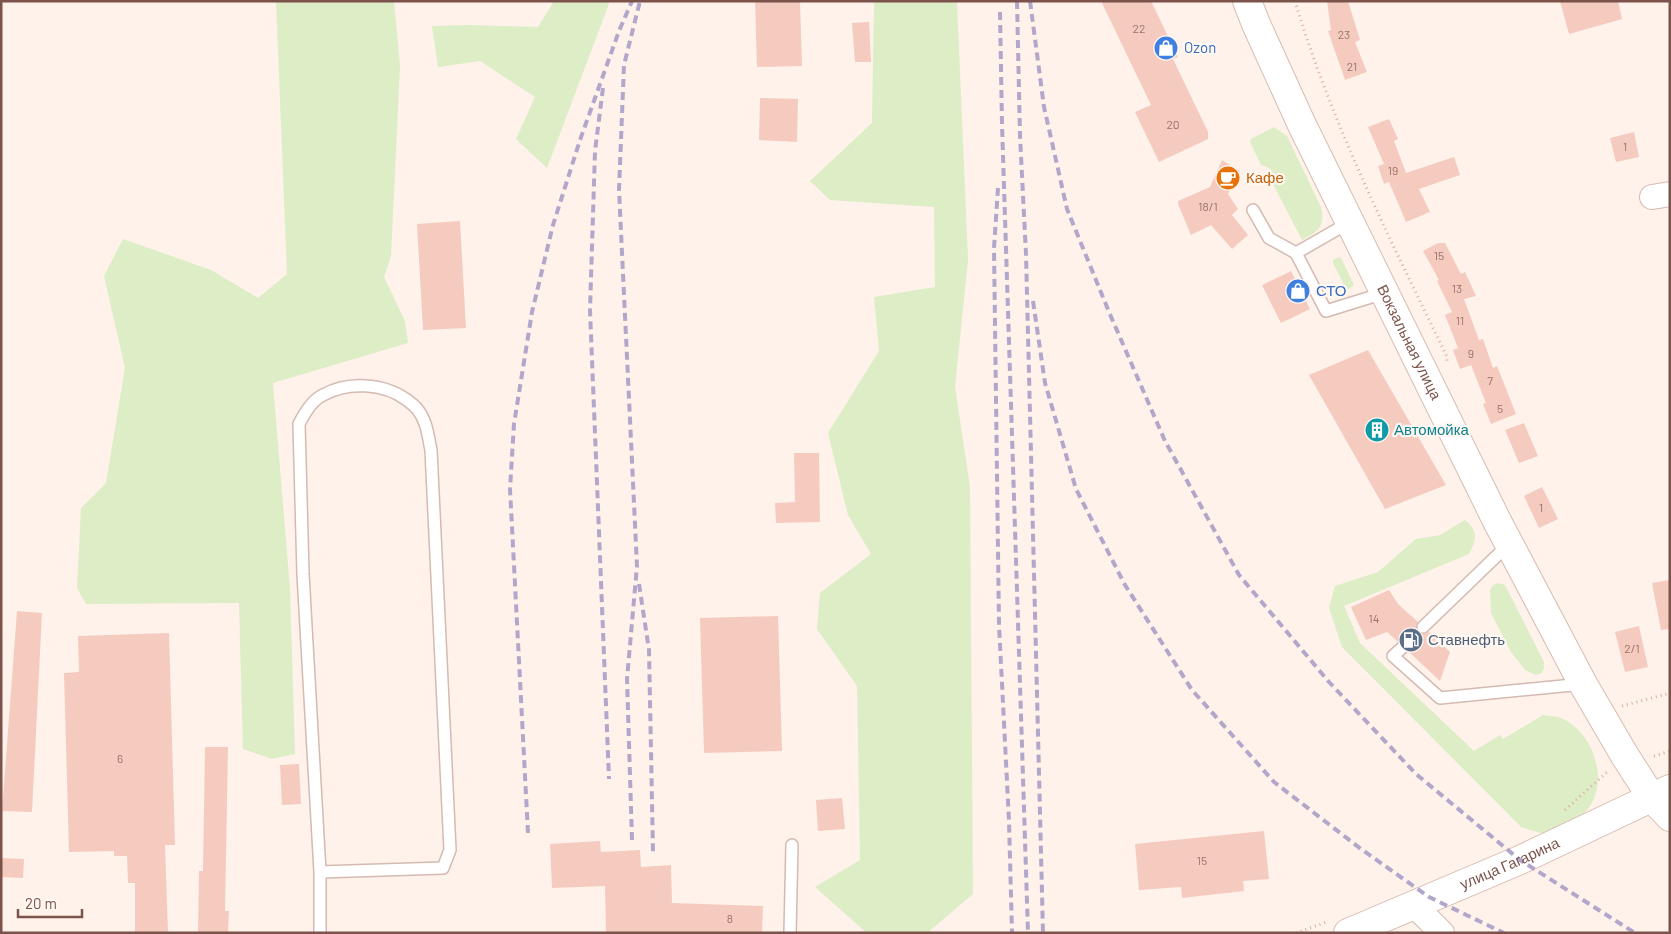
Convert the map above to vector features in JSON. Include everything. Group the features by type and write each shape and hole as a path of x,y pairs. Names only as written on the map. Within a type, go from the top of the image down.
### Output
{"main road":[{"name":"Вокзальная улица","path":"1248,1 1256,24 1302,125 1509,544 1625,756 1661,793 1670,817"},
{"name":"улица Гагарина","path":"1348,933 1520,860 1661,793"}],"street":[{"path":"1413,904 1442,933"}],"lane":[{"path":"1253,210 1269,238 1296,253 1326,311 1384,292"},
{"path":"1296,253 1350,222"},
{"path":"320,872 442,868 450,850 431,450 426,424 417,408 396,392 372,386 344,388 322,395 304,412 299,424 304,574 320,872 320,933"},
{"path":"1423,626 1509,544"},
{"path":"1403,646 1393,656 1440,698 1584,684"},
{"path":"790,933 792,845"}],"path":[{"path":"1619,706 1670,693"}],"green space":[{"path":"276,1 394,1 400,66 391,256 384,277 405,321 408,343 273,383 290,589 295,754 272,759 243,749 239,603 86,604 77,588 81,508 106,483 125,368 104,276 123,239 211,270 258,298 287,274"},
{"path":"554,1 610,1 547,168 516,139 535,97 480,61 438,67 432,26 538,27"},
{"path":"874,1 957,1 968,260 955,387 970,487 973,894 927,933 867,933 815,887 860,860 857,686 817,629 820,593 871,554 848,515 828,433 879,351 874,297 935,287 934,207 830,200 810,181 872,123"},
{"path":"1274,127 1287,136 1321,207 1322,219 1319,228 1302,240 1272,182 1273,177 1269,168 1261,165 1250,142 1251,139"},
{"path":"1339,257 1354,285 1349,289 1346,289 1333,263 1333,260"},
{"path":"1465,520 1472,528 1475,536 1474,544 1469,554 1344,606 1360,643 1474,751 1500,735 1503,739 1543,715 1558,717 1579,731 1593,752 1597,765 1597,790 1589,808 1579,818 1547,835 1521,827 1342,647 1329,608 1335,586 1378,572 1416,539 1440,535"},
{"path":"1498,583 1505,585 1544,662 1542,673 1536,675 1525,670 1511,652 1491,613 1490,590 1493,585"}],"building":[{"path":"755,1 800,1 802,66 757,67"},
{"path":"1101,1 1151,1 1178,57 1173,59 1208,132 1208,139 1159,162 1135,112 1151,105"},
{"path":"1327,1 1348,1 1360,40 1355,42 1367,72 1345,80 1328,31 1331,30"},
{"path":"1560,1 1618,1 1622,19 1569,34"},
{"path":"869,22 871,62 855,62 852,23"},
{"path":"760,98 798,99 797,142 759,140"},
{"path":"1389,119 1398,139 1394,141 1406,173 1454,157 1460,175 1419,189 1430,212 1406,222 1389,182 1384,184 1378,166 1384,164 1368,127"},
{"path":"1634,132 1639,157 1616,162 1610,138"},
{"path":"1222,160 1240,171 1228,194 1238,209 1232,215 1248,235 1232,249 1211,225 1191,235 1178,204 1178,201 1210,187"},
{"path":"460,221 466,328 423,330 417,224"},
{"path":"1438,243 1445,243 1461,274 1465,272 1476,296 1464,299 1479,340 1483,339 1493,368 1497,366 1516,414 1491,424 1483,404 1486,403 1471,365 1460,369 1453,350 1458,348 1445,315 1452,312 1437,281 1439,280 1423,251"},
{"path":"1291,271 1310,309 1281,323 1262,285"},
{"name":"Автомойка","path":"1368,350 1446,485 1385,509 1309,375"},
{"path":"1524,423 1538,456 1519,463 1505,430"},
{"path":"794,453 819,453 820,522 776,523 775,503 795,502"},
{"path":"1542,487 1558,519 1539,528 1524,496"},
{"path":"1670,580 1670,629 1661,630 1652,583"},
{"path":"1389,590 1398,604 1418,622 1416,628 1418,633 1424,634 1429,632 1450,652 1440,681 1409,652 1410,645 1406,640 1398,642 1387,632 1366,640 1351,607"},
{"path":"17,611 42,613 32,812 2,811"},
{"path":"778,616 782,751 704,753 700,618"},
{"path":"1639,626 1648,667 1625,672 1615,632"},
{"path":"169,633 175,845 165,845 168,933 135,933 135,883 128,883 127,856 114,856 114,851 69,852 64,673 79,672 78,636"},
{"path":"205,747 228,747 225,911 229,911 228,933 198,933 199,871 203,871"},
{"path":"299,764 301,804 282,805 280,765"},
{"path":"842,798 845,829 818,831 816,800"},
{"path":"1264,831 1269,879 1243,881 1244,891 1182,898 1181,887 1139,890 1135,844"},
{"path":"600,841 601,852 640,850 641,867 671,865 672,903 763,906 762,933 606,933 605,886 552,888 550,844"},
{"path":"1,858 24,859 23,878 1,877"}],"railway":[{"path":"528,833 510,489 514,424 532,312 553,225 580,140 619,31 632,1"},
{"path":"632,840 627,679 637,566 619,190 624,65 640,1"},
{"path":"1017,1 1020,136 1026,254 1043,933"},
{"path":"1030,1 1044,107 1067,209 1165,441 1239,575 1329,682 1416,774 1520,860 1635,933"},
{"path":"1000,12 1028,933"},
{"path":"603,88 595,151 590,310 609,779"},
{"path":"998,188 994,248 999,625 1009,821 1012,933"},
{"path":"1033,301 1045,383 1076,489 1125,585 1192,690 1274,782 1361,849 1429,897 1504,933"},
{"path":"639,584 649,650 653,852"}],"place":[{"name":"Ozon","path":"1166,48"},
{"name":"Кафе","path":"1228,178"},
{"name":"СТО","path":"1298,291"},
{"name":"Автомойка","path":"1377,430"},
{"name":"Ставнефть","path":"1411,640"}]}
